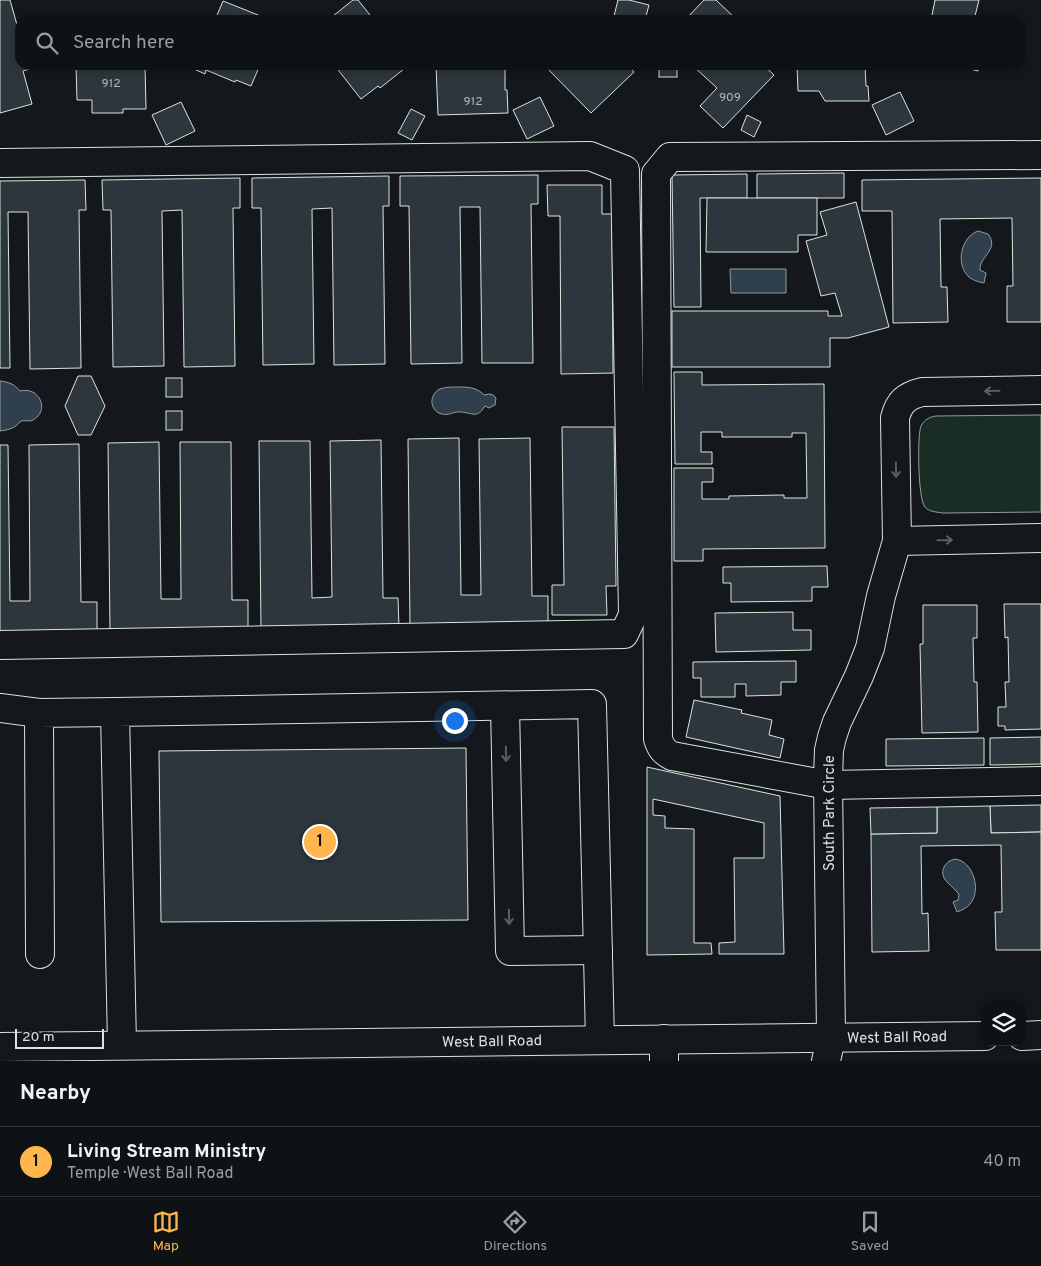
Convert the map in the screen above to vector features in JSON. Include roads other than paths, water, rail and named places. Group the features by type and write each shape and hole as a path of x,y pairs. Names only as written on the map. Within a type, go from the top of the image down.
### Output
{"main road":[{"path":"1041,155 670,157 656,174 658,738 660,746 672,756 828,785 1041,782"},
{"path":"0,163 590,156 625,170 633,615 624,634 0,645"},
{"name":"South Park Circle","path":"829,1049 829,750 837,722 870,648 881,596 897,541 895,418 897,409 901,402 914,394 922,392 1041,390"},
{"path":"897,541 1041,538"},
{"path":"0,708 39,713 592,704 600,1040"},
{"path":"505,706 510,951 598,950"},
{"path":"115,712 122,1045"},
{"path":"39,713 40,954"},
{"path":"1026,1036 1041,1035"},
{"name":"West Ball Road","path":"0,1047 600,1040 664,1050 829,1049 981,1036"}],"water":[{"path":"978,231 988,234 992,244 981,265 980,270 986,273 984,283 969,277 962,265 961,258 967,239"},
{"path":"730,269 786,269 786,293 731,293"},
{"path":"0,381 11,384 20,391 27,390 33,392 40,400 42,406 38,416 33,420 21,421 12,428 0,431"},
{"path":"447,387 464,387 478,390 484,395 493,395 496,398 495,405 489,408 485,406 477,414 458,412 445,414 438,413 435,410 432,400 438,390"},
{"path":"955,859 967,865 971,870 975,884 974,898 966,908 957,912 953,902 958,900 959,895 943,875 943,869"}],"place":[{"name":"Living Stream Ministry","path":"320,842"}]}
